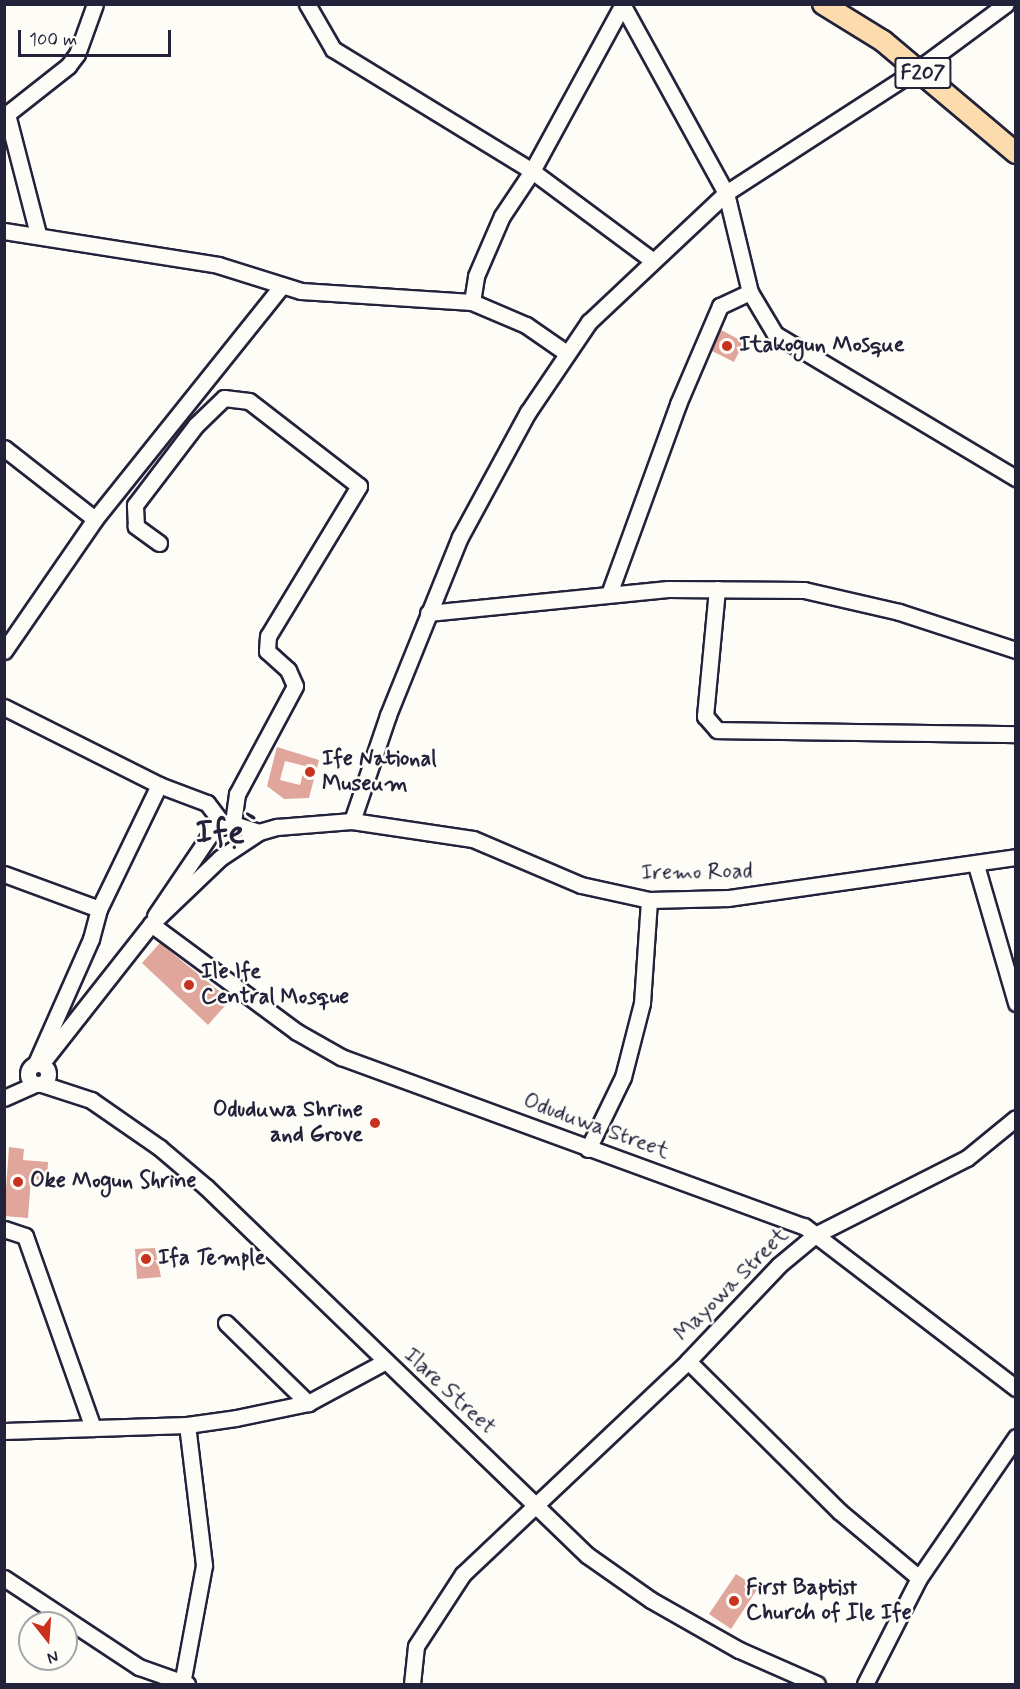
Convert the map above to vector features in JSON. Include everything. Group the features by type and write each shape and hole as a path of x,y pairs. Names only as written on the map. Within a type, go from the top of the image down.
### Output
{"main road":[{"name":"F207","path":"823,4 918,69 1016,153"}],"street":[{"path":"38,234 7,114 68,66 95,4"},
{"path":"308,4 333,49 532,171 652,260"},
{"path":"352,821 428,613 493,473 565,352 652,260 726,193 918,69 1006,4"},
{"path":"472,302 476,276 502,216 532,171 622,5"},
{"path":"622,5 726,193 750,292 776,334 1016,478"},
{"path":"4,231 38,234 218,265 302,291 472,302 526,325 565,352"},
{"path":"4,651 95,519 282,286"},
{"path":"609,594 678,404 720,306 750,292"},
{"path":"4,1097 40,1074 151,924 201,843 228,824 237,794 296,686 288,670 267,651 268,636 359,486 258,406 242,397 224,398 196,425 135,505 136,526 159,543"},
{"path":"4,448 95,519"},
{"path":"428,613 609,594 717,589 804,590 855,599 1016,650"},
{"path":"717,589 705,716 717,730 1016,734"},
{"path":"4,707 159,785 207,803 228,824 259,832"},
{"path":"40,1074 91,939 99,909 159,785"},
{"name":"Iremo Road","path":"259,832 352,821 473,839 581,885 649,900 728,898 976,865 1016,857"},
{"path":"151,924 220,858 259,832"},
{"path":"201,843 220,858"},
{"path":"976,865 1016,1004"},
{"path":"4,874 99,909"},
{"path":"588,1149 623,1077 642,1003 649,900"},
{"name":"Oduduwa Street","path":"151,924 297,1032 341,1057 804,1226 1016,1388"},
{"name":"Ilare Street","path":"40,1074 77,1094 160,1148 206,1187 384,1362 535,1502 587,1554 651,1600 739,1650 817,1684"},
{"name":"Mayowa Street","path":"412,1684 416,1646 438,1610 490,1543 688,1361 779,1265 815,1235 967,1158 1016,1118"},
{"path":"4,1229 25,1236 93,1428"},
{"path":"226,1323 308,1403"},
{"path":"688,1361 839,1511 919,1578"},
{"path":"4,1431 188,1425 308,1403 384,1362"},
{"path":"4,1578 140,1667 184,1684 204,1564 188,1425"},
{"path":"865,1684 919,1578 1016,1437"}],"building":[{"name":"Itakogun Mosque","path":"721,330 744,342 734,362 712,351"},
{"name":"Ife National Museum","path":"277,747 319,760 309,798 284,799 267,786","holes":["285,761 305,766 300,785 280,780"]},
{"name":"Ile Ife Central Mosque","path":"160,943 230,1000 208,1025 142,963"},
{"name":"Oke Mogun Shrine","path":"9,1147 24,1149 23,1160 48,1162 47,1181 31,1179 28,1218 4,1216"},
{"name":"Ifa Temple","path":"155,1248 161,1277 137,1279 135,1249"},
{"name":"First Baptist Church of Ile Ife","path":"736,1574 758,1588 731,1629 709,1614"}],"place":[{"name":"Itakogun Mosque","path":"727,346"},
{"name":"Ife National Museum","path":"310,772"},
{"name":"Ile Ife Central Mosque","path":"189,985"},
{"name":"Oduduwa Shrine and Grove","path":"375,1123"},
{"name":"Oke Mogun Shrine","path":"18,1182"},
{"name":"Ifa Temple","path":"146,1259"},
{"name":"First Baptist Church of Ile Ife","path":"734,1601"}],"district":[{"name":"Ifẹ̀","path":"220,833"}]}
